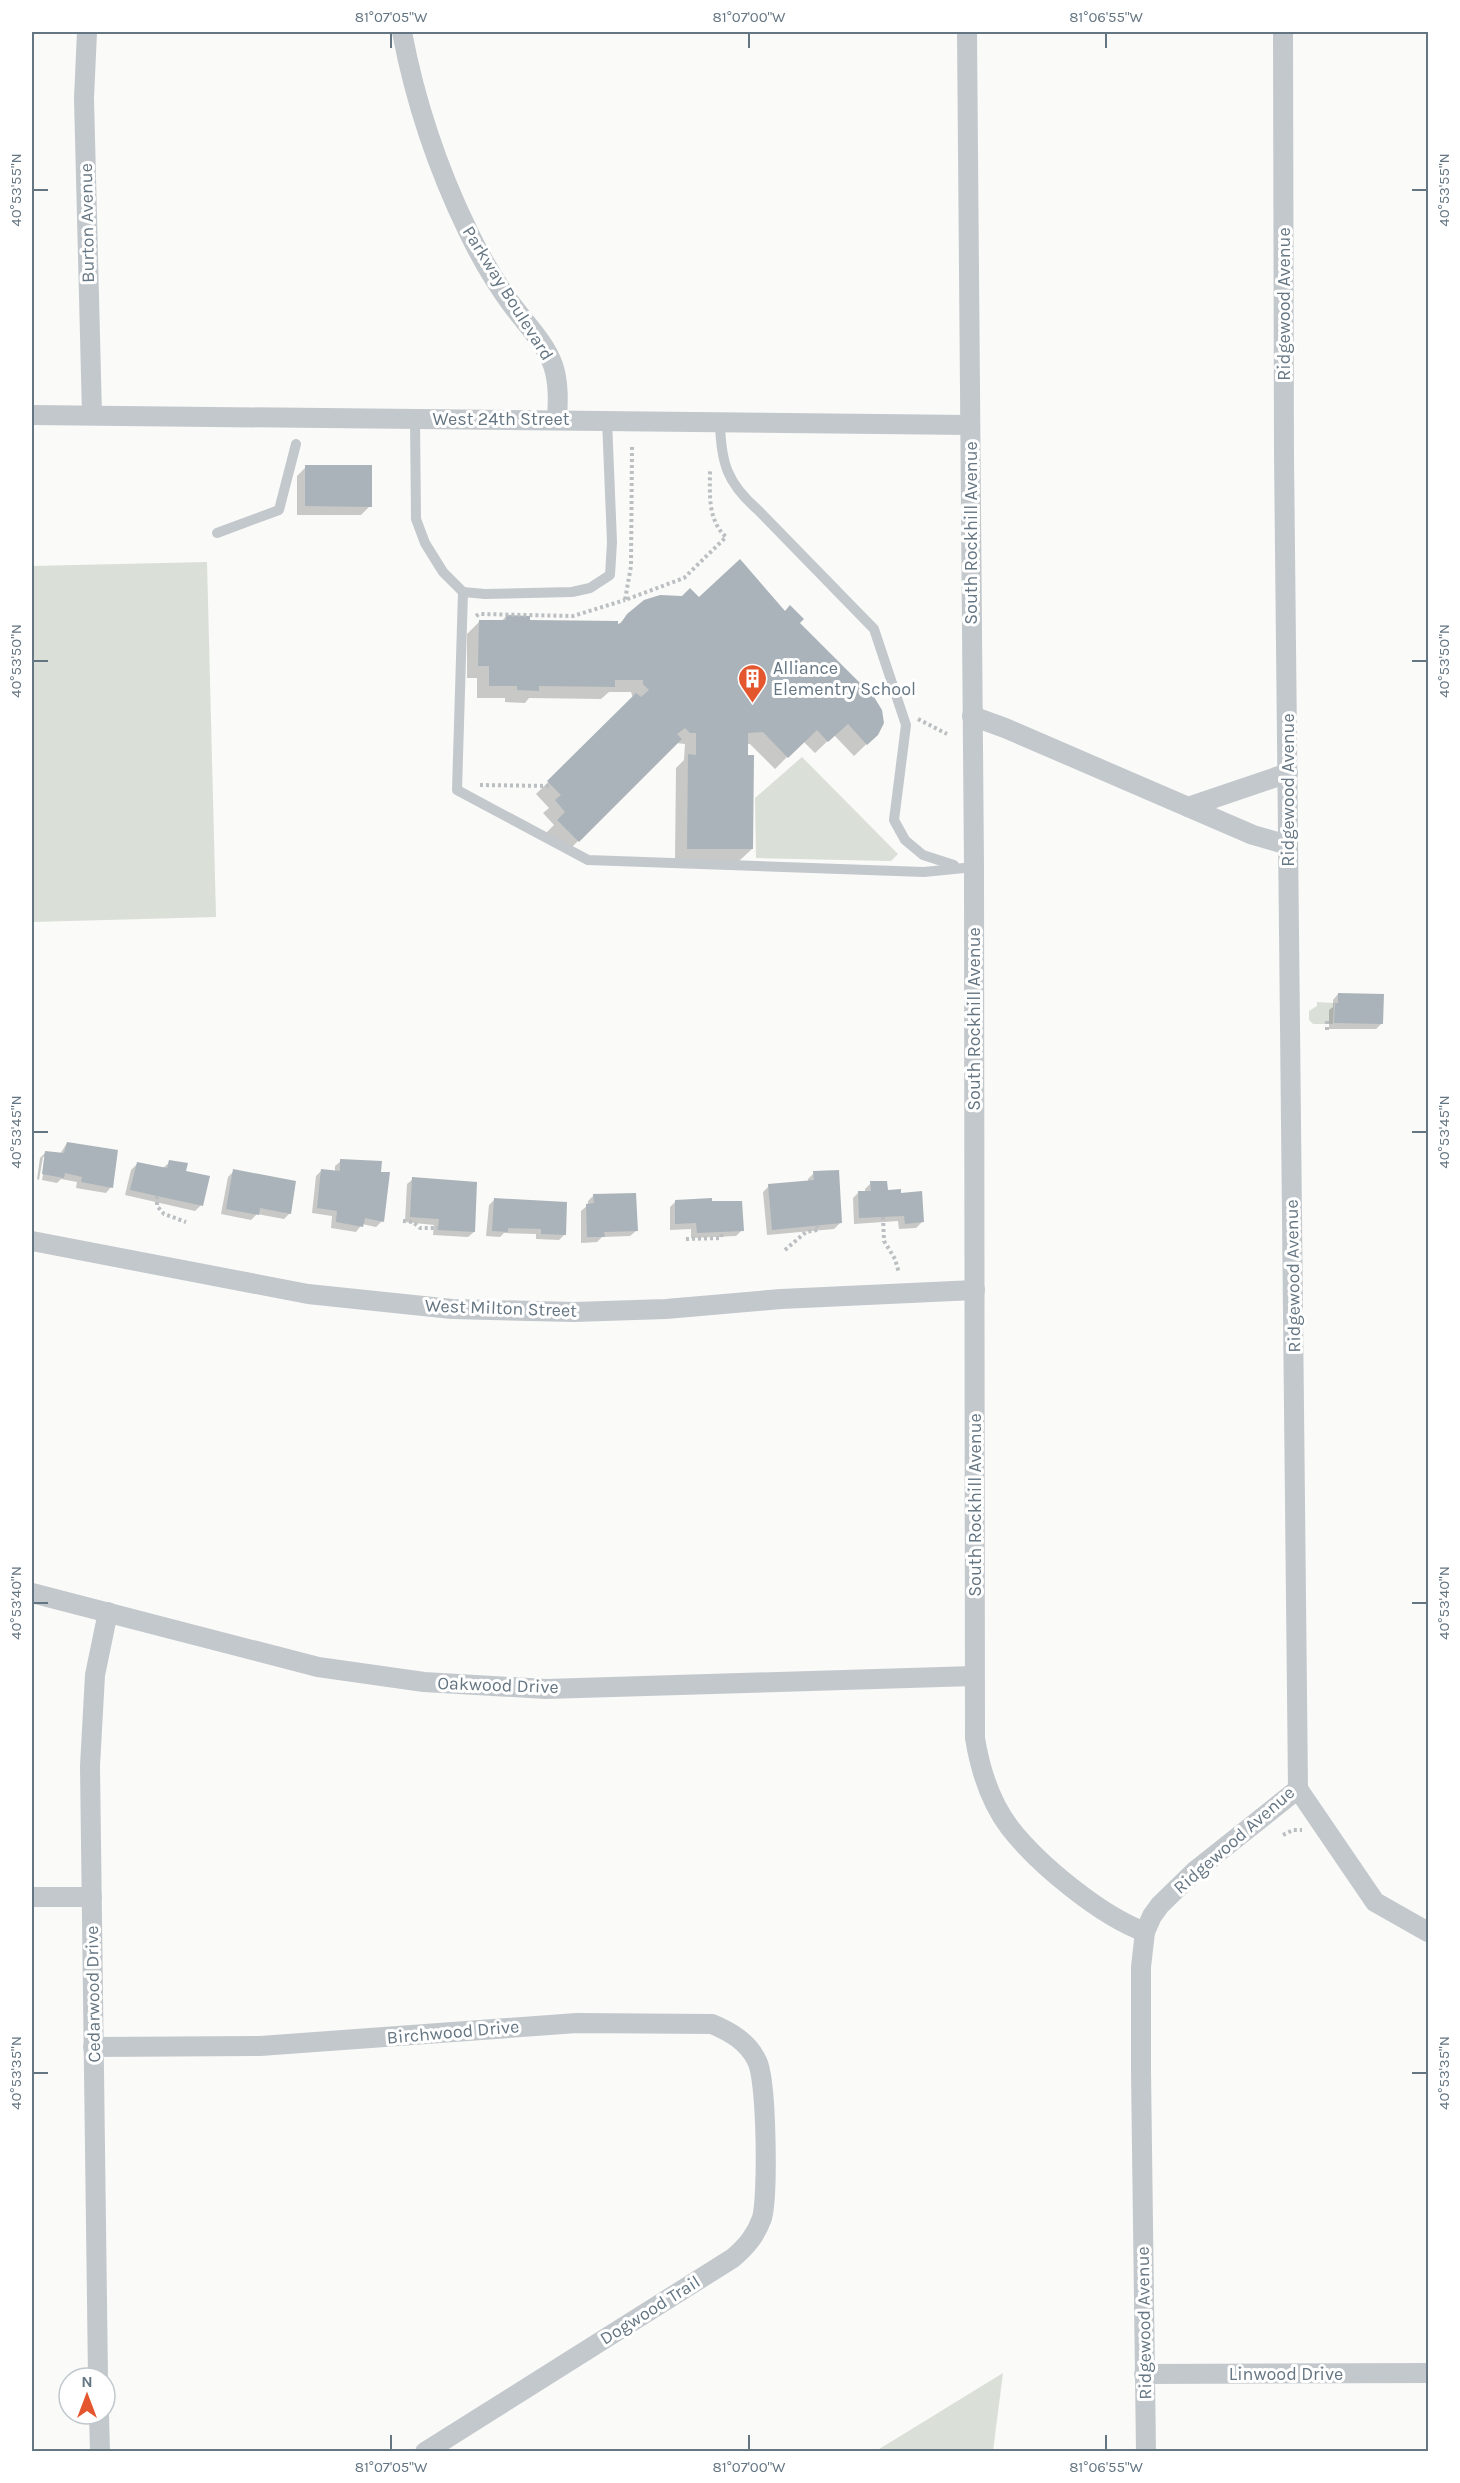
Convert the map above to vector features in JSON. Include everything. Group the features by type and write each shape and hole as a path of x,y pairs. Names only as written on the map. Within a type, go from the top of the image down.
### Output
{"street":[{"name":"Burton Avenue","path":"87,32 84,98 92,415"},
{"name":"Parkway Boulevard","path":"402,32 419,106 449,189 464,221 505,294 545,349 552,363 557,378 557,420"},
{"name":"South Rockhill Avenue","path":"967,32 974,867 974,1730 980,1764 992,1796 1009,1827 1058,1875 1083,1895 1109,1914 1145,1932"},
{"name":"Ridgewood Avenue","path":"1146,2451 1141,2060 1141,1966 1145,1932 1160,1905 1196,1870 1298,1789 1288,845 1283,32"},
{"name":"West 24th Street","path":"32,415 970,425"},
{"path":"972,716 1005,728 1253,835 1288,845"},
{"path":"1188,807 1288,773"},
{"name":"West Milton Street","path":"32,1241 308,1294 452,1309 574,1312 666,1309 781,1299 975,1290"},
{"name":"Oakwood Drive","path":"32,1593 318,1667 404,1680 485,1687 546,1689 974,1676"},
{"name":"Cedarwood Drive","path":"98,2366 91,1720 95,1675 108,1612"},
{"path":"1298,1789 1375,1902 1428,1932"},
{"path":"32,1898 92,1897"},
{"name":"Birchwood Drive","path":"93,2047 260,2046 567,2024 692,2023 712,2025 728,2030 747,2044 760,2070 764,2100"},
{"name":"Dogwood Trail","path":"424,2451 743,2250 754,2237 762,2215 764,2100"},
{"name":"Linwood Drive","path":"1144,2374 1428,2373"},
{"path":"99,2426 100,2451"}],"lane":[{"path":"415,418 416,519 425,543 443,572 463,592 485,594 572,592 590,588 610,575 612,542 607,420"},
{"path":"720,423 720,444 726,470 738,493 758,510 874,629 906,725 894,820 899,830 905,840 923,855 947,864 974,867"},
{"path":"217,533 279,510 296,444"},
{"path":"463,592 457,790 588,860 912,871 974,867"}],"path":[{"path":"625,600 631,566 632,447"},
{"path":"472,619 480,614 573,616 684,578 726,537 718,529 710,507 710,464"},
{"path":"916,717 947,734"},
{"path":"470,785 549,786"},
{"path":"1327,1021 1327,1030"},
{"path":"157,1196 157,1206 164,1214 186,1222"},
{"path":"883,1217 884,1241 896,1259 899,1273"},
{"path":"403,1221 413,1222 420,1228 438,1228"},
{"path":"785,1250 806,1232 818,1230 818,1225"},
{"path":"686,1239 721,1238 722,1232"}],"shaded area":[{"path":"207,562 216,917 32,922 32,566"},
{"path":"802,757 898,854 891,861 756,858 755,798"},
{"path":"1317,1002 1334,1003 1333,1024 1313,1024 1309,1020 1309,1011 1317,1006"},
{"path":"1003,2373 993,2451 876,2451"}],"building":[{"path":"305,465 372,465 372,507 305,506"},
{"name":"Alliance Elementry School","path":"740,559 785,611 790,605 804,619 800,623 874,697 882,710 884,723 878,735 867,745 848,724 828,742 817,730 788,758 763,732 748,733 748,755 754,755 753,849 687,849 688,754 696,755 696,733 690,733 685,728 677,734 682,739 579,842 557,820 565,812 555,800 561,795 547,781 636,693 641,697 649,690 643,684 643,680 615,680 615,687 539,686 539,691 517,690 517,686 489,686 489,666 478,666 479,620 506,620 506,615 530,616 530,620 618,621 618,624 644,600 660,595 682,596 690,588 699,597"},
{"path":"1338,993 1384,994 1383,1024 1334,1023"},
{"path":"67,1142 118,1150 113,1188 81,1182 82,1177 65,1173 64,1178 42,1174 45,1151 64,1153"},
{"path":"340,1159 382,1161 381,1172 390,1172 384,1222 365,1218 363,1227 336,1222 337,1211 317,1208 321,1169 340,1171"},
{"path":"169,1160 188,1163 186,1171 210,1176 203,1206 130,1190 137,1162 167,1168"},
{"path":"233,1169 296,1181 291,1214 260,1208 259,1215 226,1209"},
{"path":"839,1170 842,1223 772,1230 768,1184 814,1180 813,1171"},
{"path":"412,1177 477,1182 475,1232 438,1230 439,1219 410,1217"},
{"path":"870,1181 887,1181 888,1190 901,1189 901,1193 922,1191 924,1222 905,1224 904,1216 859,1218 858,1191 871,1191"},
{"path":"636,1193 638,1231 604,1232 605,1237 587,1237 586,1204 594,1203 593,1194"},
{"path":"494,1198 567,1202 566,1235 541,1234 541,1229 508,1228 508,1232 492,1231"},
{"path":"712,1198 712,1201 742,1201 744,1231 697,1233 696,1223 675,1224 675,1200"}],"place":[{"name":"Alliance Elementry School","path":"752,704"}]}
